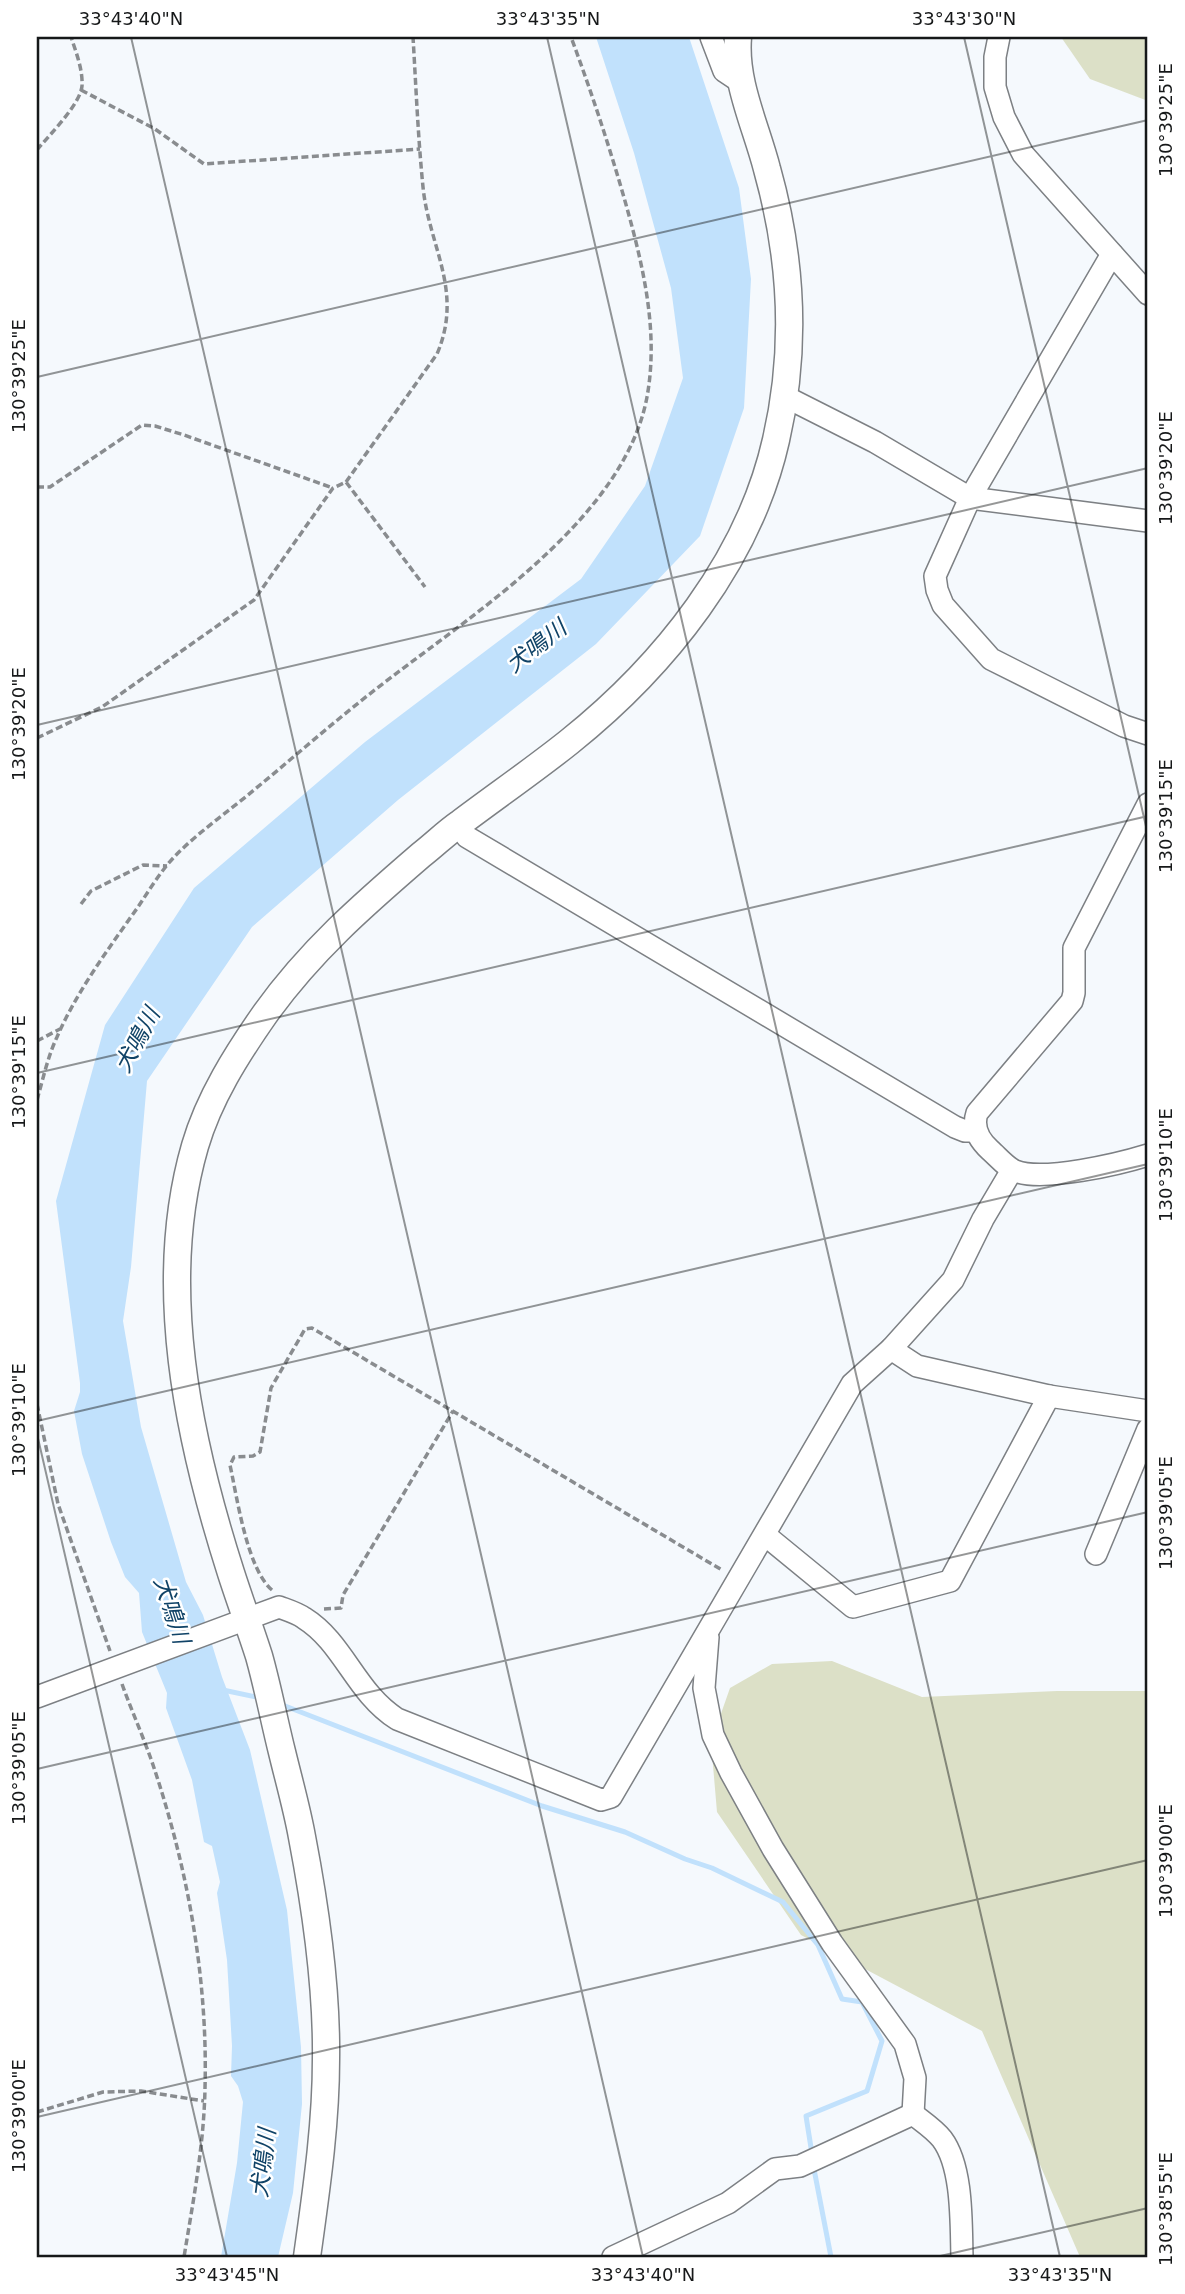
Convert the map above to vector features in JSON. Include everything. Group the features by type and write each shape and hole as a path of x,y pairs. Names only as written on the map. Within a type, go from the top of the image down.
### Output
{"street":[{"path":"711,37 724,71 742,83"},
{"path":"307,2257 321,2148 326,2059 323,1972 302,1838 261,1665 231,1574 203,1470 189,1403 181,1345 178,1239 196,1144 226,1074 250,1036 319,947 368,899 458,824 574,738 627,689 672,640 725,565 753,512 774,449 783,396 790,295 784,244 769,174 737,61 738,37"},
{"path":"999,37 995,57 995,87 1004,117 1023,154 1148,295"},
{"path":"1112,254 970,498 935,576 943,605 991,659 1124,726 1148,734"},
{"path":"783,396 875,442 970,498 1148,521"},
{"path":"1148,804 1074,948 1072,1001 977,1112 975,1120 976,1131 982,1143 1012,1170 1031,1175 1124,1162 1148,1155"},
{"path":"458,824 467,837 955,1127 976,1131"},
{"path":"37,1697 279,1607 304,1617 321,1631 372,1699 391,1715 601,1800 611,1797 852,1384 891,1349 953,1280 1012,1170"},
{"path":"891,1349 917,1366 1049,1396 1148,1411"},
{"path":"765,1535 853,1607 950,1581 1049,1396"},
{"path":"1096,1553 1148,1429"},
{"path":"708,1631 704,1688 713,1735 772,1849 832,1943 905,2044 915,2078 913,2114"},
{"path":"613,2257 728,2203 775,2169 800,2166 913,2114"},
{"path":"913,2114 944,2141 953,2162 959,2195 962,2257"}],"path":[{"path":"37,150 81,90 80,68 71,37"},
{"path":"37,738 102,707 254,600 333,488 346,482 437,354 444,337 447,306 442,263 426,214 413,37"},
{"path":"37,1100 61,1029 122,929 183,848 368,696 514,583 556,545 587,511 620,466 637,430 647,399 651,346 648,300 640,256 603,123 571,37"},
{"path":"81,90 155,130 204,164 420,149"},
{"path":"37,487 50,487 142,425 184,435 333,488"},
{"path":"346,482 425,587"},
{"path":"81,904 91,891 144,865 167,866"},
{"path":"37,1041 61,1029"},
{"path":"277,1594 263,1580 246,1539 230,1465 234,1457 253,1456 261,1452 271,1388 305,1329 312,1328 738,1580"},
{"path":"37,1404 58,1504 151,1759 181,1865 199,1969 204,2024 204,2101 197,2176 184,2257"},
{"path":"315,1606 322,1609 341,1608 344,1595 453,1411"},
{"path":"37,2112 103,2092 141,2091 204,2101"}],"green space":[{"path":"1061,37 1148,37 1148,101 1090,79"},
{"path":"832,1661 922,1697 1057,1691 1148,1691 1148,2257 1080,2257 982,2031 801,1935 717,1812 711,1742 730,1688 772,1664"}],"water":[{"name":"犬鳴川","path":"596,37 689,37 739,188 751,279 744,408 700,536 596,644 398,800 252,927 147,1081 131,1267 123,1321 141,1427 186,1582 203,1615 222,1677 250,1750 287,1910 301,2047 302,2104 293,2193 278,2257 221,2257 237,2163 243,2102 238,2086 231,2076 227,1960 217,1893 220,1882 212,1846 204,1842 192,1780 166,1708 167,1693 142,1632 139,1593 125,1577 82,1454 74,1411 80,1383 56,1201 105,1025 194,888 365,742 581,579 645,486 683,378 671,288 634,153"}],"waterway":[{"path":"223,1690 261,1698"},
{"path":"280,1704 542,1806 625,1832 712,1868 783,1902 818,1945 842,1999 862,2002 882,2041 867,2091 806,2116 812,2154"},
{"path":"813,2164 831,2257"}]}
